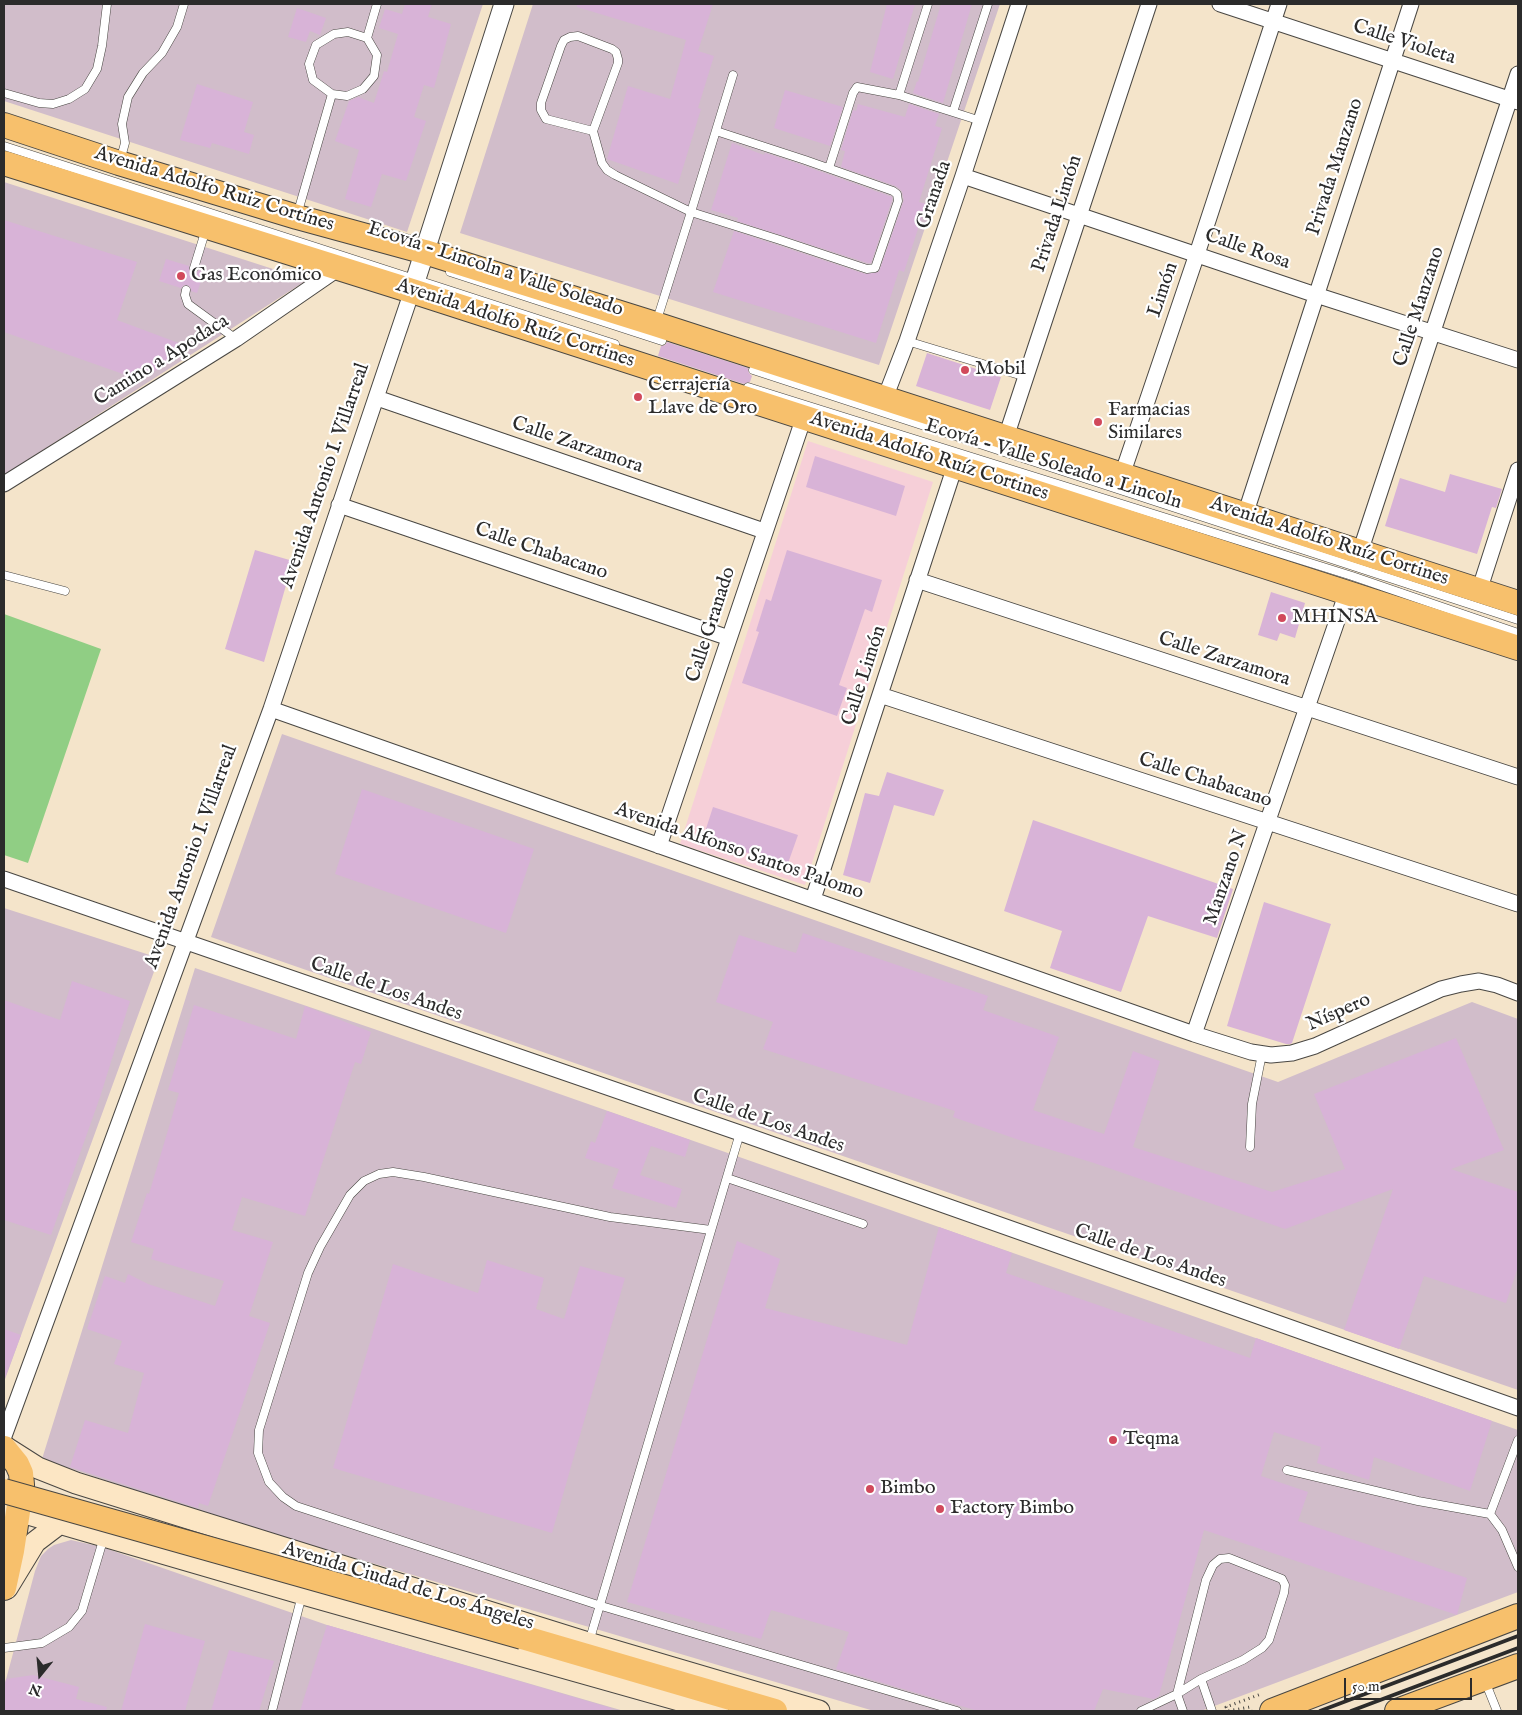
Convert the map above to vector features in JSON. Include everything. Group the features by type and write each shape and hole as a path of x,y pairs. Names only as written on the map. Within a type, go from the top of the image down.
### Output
{"main road":[{"name":"Avenida Adolfo Ruiz Cortínes","path":"4,126 297,217 422,268"},
{"name":"Avenida Adolfo Ruiz Cortínes","path":"4,164 339,268"},
{"name":"Avenida Adolfo Ruíz Cortines","path":"339,268 422,268 659,333 885,398 1518,603"},
{"name":"Avenida Adolfo Ruíz Cortines","path":"422,268 804,417 1518,648"},
{"path":"4,1447 21,1473 22,1485 11,1509 4,1588"},
{"name":"Avenida Ciudad de Los Ángeles","path":"4,1447 38,1468 76,1483 588,1642 819,1711"},
{"path":"4,1491 522,1637 776,1711"},
{"name":"Avenida Ciudad de Los Ángeles","path":"11,1509 303,1594 718,1711"},
{"path":"4,1593 36,1542 60,1523"},
{"path":"1262,1707 1518,1616"},
{"path":"1397,1711 1518,1666"}],"street":[{"name":"Avenida Antonio I. Villarreal","path":"4,1436 271,709 339,505 422,268 504,4"},
{"name":"Granada","path":"885,398 907,341 1019,4"},
{"name":"Privada Limón","path":"1006,437 1149,4"},
{"name":"Calle Violeta","path":"1220,4 1514,101"},
{"name":"Limón","path":"1122,475 1279,4"},
{"name":"Privada Manzano","path":"1245,515 1411,4"},
{"name":"Calle Manzano","path":"1360,552 1433,333 1514,101 1518,74"},
{"name":"Calle Rosa","path":"963,176 1316,295 1518,360"},
{"name":"Camino a Apodaca","path":"4,484 236,339 339,268"},
{"name":"Calle Zarzamora","path":"377,398 764,531"},
{"name":"Calle Granado","path":"659,846 804,417"},
{"name":"Calle Limón","path":"813,899 955,466"},
{"path":"1479,591 1518,470"},
{"name":"Calle Chabacano","path":"339,505 729,638"},
{"name":"Calle Zarzamora","path":"918,580 1518,778"},
{"name":"Manzano N","path":"1194,1034 1347,592"},
{"name":"Calle Chabacano","path":"880,695 1518,904"},
{"name":"Avenida Alfonso Santos Palomo","path":"271,709 1194,1034"},
{"name":"Calle de Los Andes","path":"4,879 740,1133 1518,1408"},
{"name":"Níspero","path":"1194,1034 1242,1050 1271,1056 1292,1054 1316,1046 1441,990 1479,981 1518,993"}],"lane":[{"path":"4,93 39,103 53,104 69,99 85,89 97,70 107,4"},
{"path":"119,163 125,143 122,124 128,97 143,72 162,53 177,27 184,4"},
{"path":"367,38 377,4"},
{"path":"899,95 928,4"},
{"path":"953,112 988,4"},
{"path":"348,32 367,38 377,55 374,76 363,89 347,96 332,94 313,80 308,64 316,44 334,34 348,32"},
{"path":"593,131 546,118 541,110 541,103 561,46 564,40 570,37 578,36 612,49 616,52 618,58 618,64 593,131 602,163 607,170 691,212 868,270 877,265 898,201 897,194 829,168 716,131"},
{"path":"659,333 691,212 733,75"},
{"path":"829,168 855,88 861,86 899,95 981,121"},
{"path":"297,217 332,94"},
{"name":"Ecovía - Lincoln a Valle Soleado","path":"4,126 354,241"},
{"path":"4,146 422,268 620,346"},
{"path":"194,268 206,227"},
{"path":"186,290 185,296 188,304 236,339"},
{"path":"907,341 1026,377"},
{"path":"753,370 1518,620"},
{"name":"Ecovía - Valle Soleado a Lincoln","path":"748,387 1352,576 1518,633"},
{"path":"4,575 65,591"},
{"path":"1250,1147 1252,1104 1262,1054"},
{"path":"588,1642 740,1133"},
{"path":"711,1230 610,1217 393,1172 379,1174 364,1182 350,1194 312,1264 259,1430 258,1453 269,1482 283,1498 296,1506 598,1605 957,1711"},
{"path":"727,1178 863,1224"},
{"path":"1490,1514 1518,1440"},
{"path":"1287,1470 1418,1502 1490,1514 1502,1530 1518,1567"},
{"path":"4,1648 42,1643 69,1627 82,1611 105,1535"},
{"path":"1141,1711 1177,1694 1201,1679 1243,1660 1262,1648 1269,1640 1284,1593 1285,1585 1282,1580 1229,1558 1220,1559 1213,1565 1206,1580 1177,1694 1183,1711"},
{"path":"272,1711 303,1594"},
{"path":"1201,1679 1212,1711"},
{"path":"1484,1679 1497,1711"}],"path":[{"path":"1261,1693 1262,1707 1228,1711 1226,1706 1261,1693"}],"shaded area":[{"path":"4,4 483,4 407,232 4,101"},
{"path":"533,4 1000,4 879,365 460,233"},
{"path":"4,182 307,280 4,475"},
{"path":"808,441 933,482 805,885 680,844"},
{"path":"282,734 1278,1082 1472,1002 1518,1019 1518,1390 211,937"},
{"path":"4,908 159,958 4,1382"},
{"path":"195,968 1518,1430 1518,1592 1201,1711 874,1711 209,1515 42,1459"},
{"path":"71,1540 102,1547 327,1625 624,1711 4,1711 4,1687 35,1571 41,1556 48,1549 54,1545"}],"green space":[{"path":"4,614 101,649 28,863 4,855"}],"building":[{"path":"405,4 432,4 428,17 451,24 434,88 424,85 414,117 426,121 406,181 382,174 371,207 345,199 359,150 335,141 349,101 358,97 374,103 384,71 387,72 398,34 379,28 385,9 402,14"},
{"path":"577,4 713,4 698,51 714,56 698,108 701,109 678,184 607,159 628,86 670,99 686,40 577,7"},
{"path":"887,4 915,4 893,79 870,72"},
{"path":"941,4 972,4 943,103 913,93"},
{"path":"297,8 326,18 320,35 310,31 306,42 288,37"},
{"path":"197,84 253,102 244,132 254,135 249,154 212,143 210,148 180,140"},
{"path":"785,90 843,107 830,146 774,128"},
{"path":"858,104 905,117 909,104 939,114 935,126 942,128 919,202 926,204 904,272 899,270 876,343 713,292 734,231 865,274 879,272 904,200 902,191 896,186 841,167 845,151 841,150 853,110 856,111"},
{"path":"732,143 764,155 765,153 796,163 892,197 871,263 737,221 738,218 711,210"},
{"path":"4,220 137,262 117,320 192,348 140,380 4,332"},
{"name":"Gas Económico","path":"166,259 189,266 189,270 192,273 196,273 199,270 204,272 197,293 191,291 188,285 184,285 181,288 159,281"},
{"path":"667,342 748,368 752,376 750,382 744,384 658,356 661,346"},
{"path":"927,353 1001,377 990,410 916,386"},
{"path":"815,456 905,486 896,516 806,487"},
{"path":"1450,474 1502,489 1496,508 1492,507 1477,554 1385,526 1400,478 1445,492"},
{"path":"255,550 293,561 264,662 225,649"},
{"path":"787,550 882,580 872,612 865,609 839,685 847,688 837,716 742,683 759,632 756,631 766,599 771,601"},
{"name":"MHINSA","path":"1271,592 1305,603 1295,638 1280,633 1277,641 1258,635"},
{"path":"887,772 944,790 934,816 894,805 870,883 843,875 865,793 879,796"},
{"path":"362,789 534,849 506,933 335,874"},
{"path":"713,807 798,835 787,866 703,838"},
{"path":"1033,820 1233,889 1217,938 1148,916 1121,992 1050,968 1062,931 1004,911"},
{"path":"1264,902 1331,924 1292,1043 1290,1044 1227,1026"},
{"path":"803,933 988,996 983,1010 1059,1037 1033,1110 1104,1134 1133,1051 1160,1061 1133,1147 1272,1192 1345,1169 1314,1094 1456,1038 1504,1150 1451,1169 1518,1192 1518,1267 1506,1303 1424,1276 1399,1349 1344,1330 1393,1189 1285,1229 953,1117 955,1111 763,1049 773,1022 716,1002 739,935 796,953"},
{"path":"72,981 130,1001 100,1097 51,1235 4,1220 4,1000 60,1020"},
{"path":"194,1005 296,1039 305,1006 371,1032 361,1064 355,1062 305,1216 242,1197 232,1230 273,1242 249,1316 270,1323 208,1506 199,1503 198,1508 70,1467 85,1420 128,1433 144,1373 114,1364 122,1341 87,1329 105,1276 125,1283 128,1274 148,1284 215,1306 224,1281 151,1259 154,1249 131,1242 147,1193 149,1194 179,1093 168,1090"},
{"path":"607,1111 690,1140 685,1157 651,1146 640,1175 682,1189 676,1208 612,1188 619,1169 585,1158 591,1141 595,1143"},
{"name":"Bimbo","path":"939,1227 1012,1253 1006,1273 1250,1358 1256,1338 1492,1421 1470,1491 1374,1457 1369,1480 1317,1463 1321,1447 1274,1432 1261,1476 1308,1492 1298,1521 1467,1578 1457,1615 1204,1530 1159,1696 1154,1699 1103,1689 1094,1711 978,1711 836,1669 849,1632 771,1610 761,1639 627,1602 737,1241 780,1259 765,1308 907,1345"},
{"path":"487,1260 544,1278 536,1309 564,1319 580,1266 625,1278 552,1533 333,1468 393,1264 478,1293"},
{"path":"4,1329 21,1335 5,1378 4,1377"},
{"path":"145,1624 205,1641 185,1711 121,1711"},
{"path":"327,1625 611,1708 611,1711 300,1711"},
{"path":"229,1650 274,1661 259,1711 211,1711"},
{"path":"33,1675 79,1687 76,1699 107,1707 106,1711 4,1711 6,1679"}],"railway":[{"path":"1320,1711 1518,1636"},
{"path":"1351,1711 1518,1648"}],"place":[{"name":"Gas Económico","path":"181,276"},
{"name":"Mobil","path":"965,370"},
{"name":"Cerrajería Llave de Oro","path":"638,397"},
{"name":"Farmacias Similares","path":"1098,422"},
{"name":"MHINSA","path":"1282,618"},
{"name":"Teqma","path":"1113,1440"},
{"name":"Bimbo","path":"870,1489"},
{"name":"Factory Bimbo","path":"940,1509"}]}
